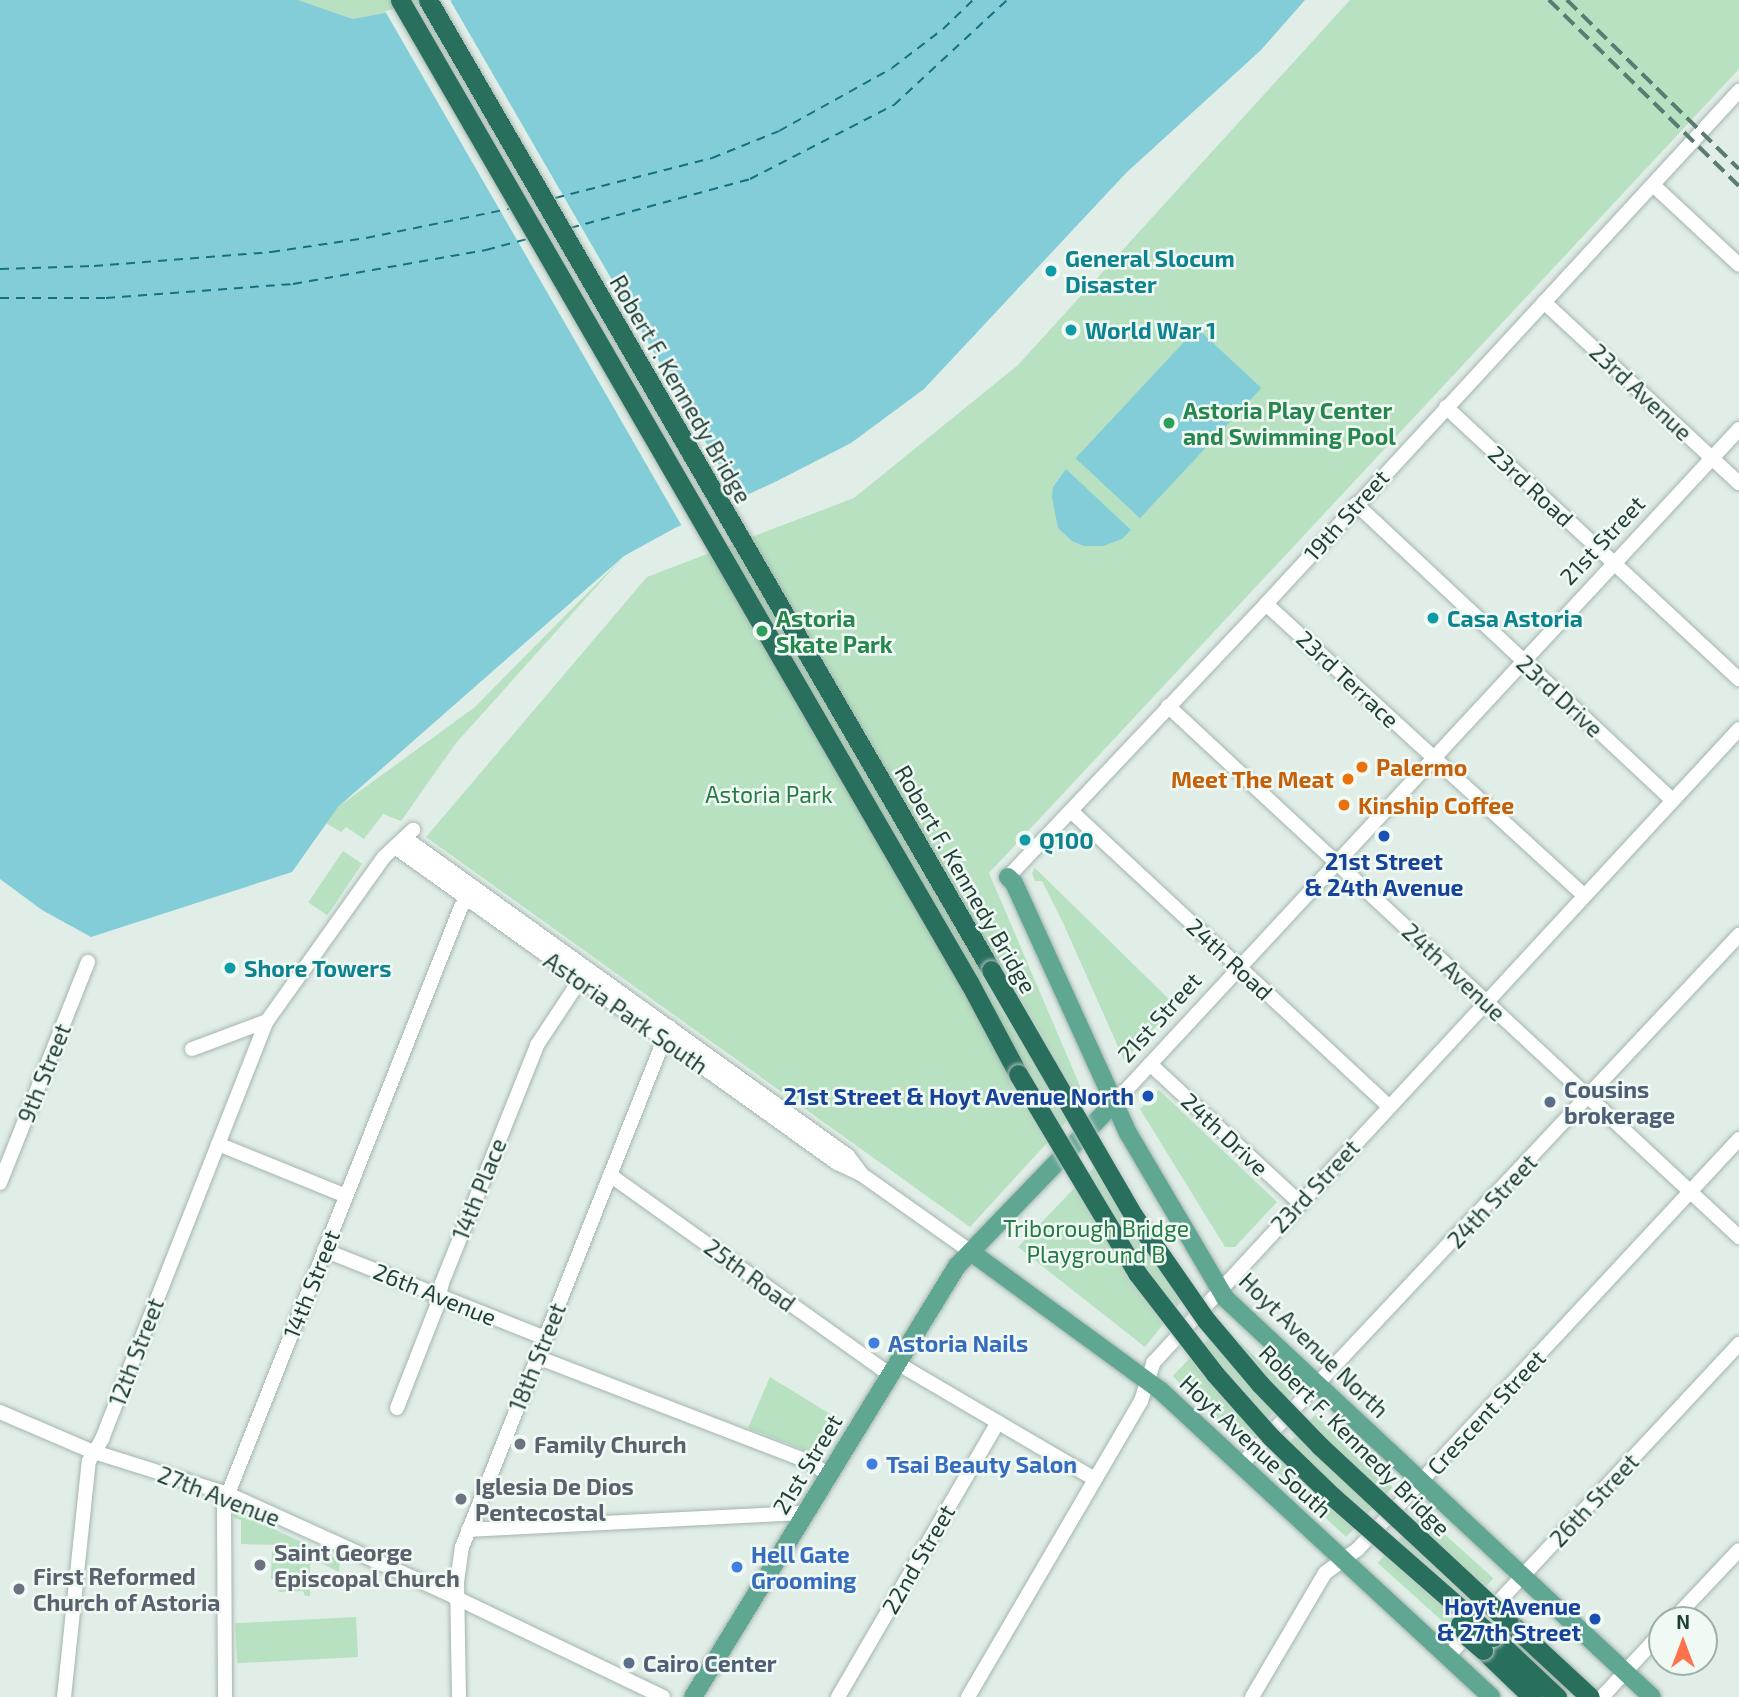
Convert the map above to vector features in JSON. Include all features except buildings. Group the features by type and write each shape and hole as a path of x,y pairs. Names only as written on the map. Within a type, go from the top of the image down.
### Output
{"highway":[{"path":"400,0 957,962 1025,1086 1137,1273 1214,1374 1271,1437 1332,1496 1429,1581 1541,1697"},
{"name":"Robert F. Kennedy Bridge","path":"428,0 1105,1169 1156,1252 1226,1345 1287,1413 1588,1694"},
{"path":"1429,1581 1468,1637 1488,1644 1557,1697"},
{"path":"1488,1644 1532,1697"}],"main road":[{"name":"Hoyt Avenue North","path":"1008,877 1014,883 1128,1133 1219,1290 1652,1697"},
{"name":"21st Street","path":"693,1697 957,1266 1115,1102"},
{"name":"Hoyt Avenue South","path":"971,1252 1147,1381 1242,1464 1491,1697"}],"street":[{"name":"19th Street","path":"1008,877 1266,604 1739,90"},
{"path":"1653,185 1739,265"},
{"name":"23rd Avenue","path":"1544,302 1739,483"},
{"name":"23rd Road","path":"1446,407 1739,679"},
{"name":"21st Street","path":"1115,1102 1739,429"},
{"name":"23rd Drive","path":"1356,504 1673,801"},
{"name":"23rd Terrace","path":"1266,604 1585,896"},
{"name":"24th Avenue","path":"1168,706 1739,1237"},
{"name":"23rd Street","path":"968,1697 1141,1401 1153,1363 1739,729"},
{"name":"24th Road","path":"1071,811 1389,1107"},
{"name":"Astoria Park South","path":"404,838 580,980 667,1034"},
{"name":"12th Street","path":"64,1697 89,1461 95,1452 267,1021 384,857 404,838"},
{"name":"Astoria Park South","path":"472,894 667,1034 837,1163 861,1174 971,1252"},
{"name":"14th Street","path":"225,1697 223,1508 460,910 472,894"},
{"name":"24th Street","path":"1242,1464 1319,1386 1739,935"},
{"name":"9th Street","path":"0,1184 88,962"},
{"name":"14th Place","path":"397,1408 537,1045 580,980"},
{"path":"192,1049 267,1021"},
{"name":"18th Street","path":"459,1697 459,1563 468,1530 667,1034"},
{"name":"24th Drive","path":"1150,1064 1300,1203"},
{"name":"Crescent Street","path":"1252,1697 1325,1573 1357,1550 1739,1139"},
{"path":"218,1144 346,1196"},
{"name":"25th Road","path":"610,1175 893,1369 998,1422 1095,1479"},
{"name":"26th Avenue","path":"324,1250 545,1338"},
{"name":"26th Street","path":"1448,1656 1739,1344"},
{"path":"537,1357 811,1463 829,1475"},
{"name":"27th Avenue","path":"0,1412 95,1452 228,1494 663,1697"},
{"name":"22nd Street","path":"838,1697 998,1422"},
{"path":"468,1530 806,1513"},
{"path":"1686,1606 1739,1550"},
{"path":"1602,1697 1648,1647"}],"green space":[{"path":"298,0 453,0 353,19"},
{"name":"Astoria Park","path":"1350,0 1739,0 1739,69 989,873 1086,1100 970,1227 426,837 647,577 854,498 1018,365"},
{"path":"624,556 456,743 401,821 383,814 364,839 346,827 341,832 326,823 338,807 475,707"},
{"path":"343,851 362,864 327,915 308,902"},
{"path":"1035,868 1176,1006 1124,1060 1064,925 1042,881 1035,881 1032,873"},
{"path":"1159,1090 1277,1202 1235,1247 1225,1247 1140,1109"},
{"name":"Triborough Bridge Playground B","path":"1106,1155 1187,1294 1145,1347 1018,1247"},
{"path":"1222,1325 1292,1393 1243,1444 1173,1376"},
{"path":"770,1377 835,1417 812,1453 748,1428"},
{"path":"1315,1415 1393,1487 1346,1537 1269,1465"},
{"path":"233,1510 340,1560 339,1572 323,1564 310,1564 310,1596 305,1596 303,1591 280,1592 277,1589 277,1579 271,1579 272,1550 275,1550 276,1545 241,1544 241,1520 234,1518"},
{"path":"1422,1514 1493,1578 1449,1627 1378,1563"},
{"path":"356,1617 358,1657 237,1663 235,1623"}],"water":[{"path":"0,0 298,0 353,19 453,0 1305,0 1261,50 1126,173 924,389 851,443 675,528 624,556 338,807 292,872 91,937 42,910 0,879"},
{"name":"Astoria Play Center and Swimming Pool","path":"1197,328 1261,388 1140,518 1076,458"},
{"path":"1066,469 1131,530 1122,539 1103,546 1084,546 1072,541 1058,528 1052,497 1053,487"}],"pier":[{"path":"437,0 450,0 741,503 683,528 385,11"}],"ferry route":[{"path":"555,198 712,158 779,131 892,68 943,29 973,0"},
{"path":"570,228 750,179 894,105 1007,0"},
{"path":"0,269 94,266 271,252 366,238 509,209"},
{"path":"0,298 106,298 293,284 486,250 527,239"}],"railway":[{"path":"1549,0 1739,186"},
{"path":"1567,0 1739,169"}],"place":[{"name":"General Slocum Disaster","path":"1051,271"},
{"name":"World War 1","path":"1071,330"},
{"name":"Astoria Play Center and Swimming Pool","path":"1169,423"},
{"name":"Casa Astoria","path":"1433,618"},
{"name":"Astoria Skate Park","path":"762,631"},
{"name":"Palermo","path":"1362,767"},
{"name":"Meet The Meat","path":"1348,779"},
{"name":"Kinship Coffee","path":"1344,805"},
{"name":"21st Street & 24th Avenue","path":"1384,836"},
{"name":"Q100","path":"1025,840"},
{"name":"Shore Towers","path":"230,968"},
{"name":"21st Street & Hoyt Avenue North","path":"1148,1096"},
{"name":"Cousins brokerage","path":"1550,1102"},
{"name":"Astoria Nails","path":"874,1343"},
{"name":"Family Church","path":"520,1444"},
{"name":"Tsai Beauty Salon","path":"872,1464"},
{"name":"Iglesia De Dios Pentecostal","path":"461,1499"},
{"name":"Saint George Episcopal Church","path":"260,1565"},
{"name":"Hell Gate Grooming","path":"737,1567"},
{"name":"First Reformed Church of Astoria","path":"19,1589"},
{"name":"Hoyt Avenue & 27th Street","path":"1595,1619"},
{"name":"Cairo Center","path":"629,1663"}]}
